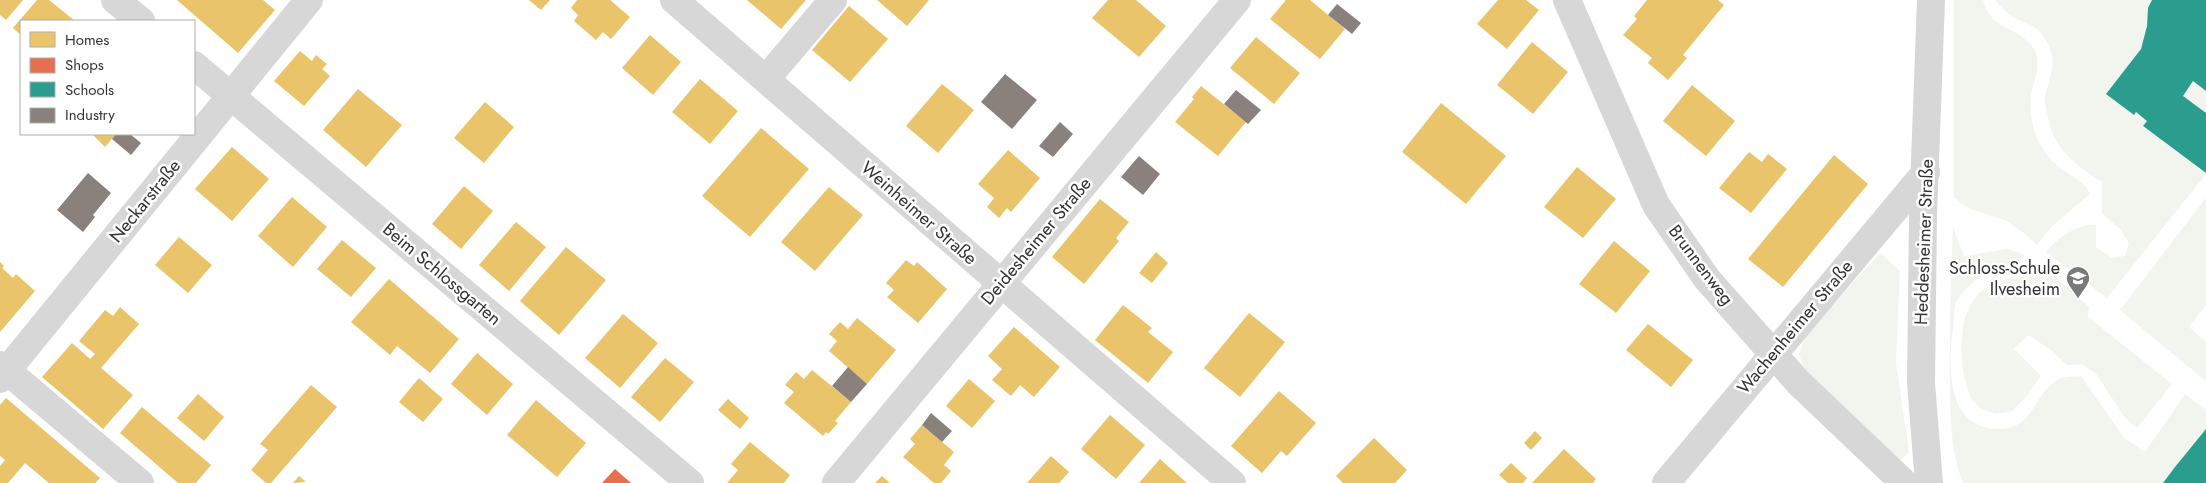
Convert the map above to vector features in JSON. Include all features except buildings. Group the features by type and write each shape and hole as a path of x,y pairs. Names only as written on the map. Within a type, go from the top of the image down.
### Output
{"street":[{"path":"116,0 140,20"},
{"name":"Neckarstraße","path":"2,372 309,0"},
{"name":"Weinheimer Straße","path":"674,0 1232,483"},
{"path":"766,79 833,0"},
{"name":"Deidesheimer Straße","path":"836,483 1237,0"},
{"name":"Brunnenweg","path":"1567,0 1656,205 1707,279 1799,383 1904,483"},
{"name":"Heddesheimer Straße","path":"1929,483 1925,454 1921,383 1923,215 1931,0"},
{"name":"Beim Schlossgarten","path":"195,66 690,483"},
{"name":"Wachenheimer Straße","path":"1666,483 1926,172"},
{"path":"2,372 140,483"}],"shaded area":[{"path":"1954,0 1983,0 1986,10 1998,23 2021,36 2034,49 2037,66 2030,105 2036,135 2042,147 2053,161 2081,182 2090,194 2052,226 2037,245 2023,232 2005,220 1970,209 1954,198"},
{"path":"1996,0 2152,0 2142,46 2131,64 2106,94 2134,115 2136,112 2147,121 2143,127 2206,174 2107,298 2046,252 2068,232 2089,225 2096,225 2096,247 2112,258 2125,256 2129,244 2121,230 2102,213 2102,182 2074,162 2054,136 2045,102 2052,71 2052,57 2044,36 2037,29 2010,15"},
{"path":"2193,81 2206,91 2206,113 2183,96"},
{"path":"2206,198 2206,305 2189,327 2206,342 2206,381 2120,310"},
{"path":"1953,227 1964,256 2008,249 2025,255 2014,266 1990,272 1981,277 1968,287 1956,302 1951,343 1951,376 1959,406 1967,418 1980,426 1996,429 2010,428 2028,416 2052,384 2064,377 2081,376 2124,438 2145,452 2185,394 2206,410 2206,429 2163,483 1963,483 1954,450 1951,415 1950,330"},
{"path":"1880,253 1900,271 1896,362 1909,452 1900,461 1805,372 1799,354 1805,336"},
{"path":"2039,262 2089,307 2088,317 2172,384 2137,428 2125,418 2097,375 2082,364 2067,365 2051,350 2028,335 2014,349 2041,376 2024,399 2012,411 1995,414 1980,408 1970,397 1963,371 1961,347 1964,320 1971,304 1980,292 1994,282 2026,276"}],"place":[{"name":"Schloss-Schule Ilvesheim","path":"2078,299"}]}
